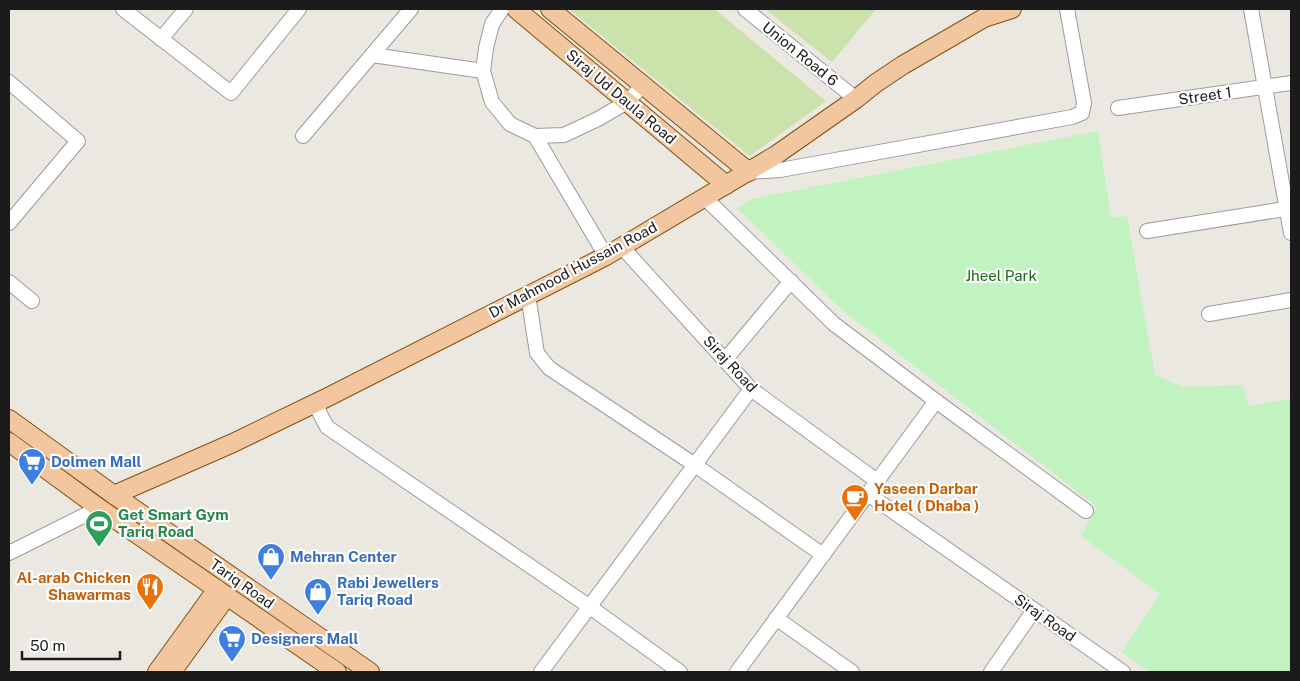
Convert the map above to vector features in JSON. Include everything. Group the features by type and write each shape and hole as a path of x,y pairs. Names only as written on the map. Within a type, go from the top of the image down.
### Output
{"main road":[{"name":"Siraj Ud Daula Road","path":"516,9 726,185"},
{"name":"Siraj Ud Daula Road","path":"550,9 749,172"},
{"name":"Dr Mahmood Hussain Road","path":"114,495 233,444 606,256 776,155 856,99 876,82 984,18 1012,9"},
{"name":"Tariq Road","path":"9,419 114,495 370,672"},
{"name":"Tariq Road","path":"9,442 99,508 337,672"},
{"path":"157,672 222,592"},
{"path":"172,672 222,592"}],"street":[{"path":"123,9 231,93 299,9"},
{"path":"161,39 186,9"},
{"path":"303,136 411,9"},
{"path":"502,9 492,24 483,71 492,102 510,124 535,136 564,134 598,120 627,102 643,85"},
{"name":"Union Road 6","path":"745,9 856,99"},
{"path":"749,172 780,170 1072,117 1082,113 1084,103 1066,9"},
{"path":"1251,9 1289,208 1291,233"},
{"path":"372,55 483,71"},
{"name":"Street 1","path":"1118,108 1291,83"},
{"path":"9,223 78,141 11,89"},
{"path":"535,136 606,256"},
{"path":"705,198 834,324 1086,511"},
{"path":"1147,231 1289,208"},
{"name":"Siraj Road","path":"622,247 751,389 878,481"},
{"path":"725,360 791,281"},
{"path":"9,282 32,301"},
{"path":"528,295 538,353 549,368 695,465 823,555"},
{"path":"1209,314 1291,300"},
{"path":"541,672 751,389"},
{"path":"737,672 936,401"},
{"path":"318,402 319,412 327,427 590,607 680,672"},
{"name":"Siraj Road","path":"868,494 1123,672"},
{"path":"9,552 99,508"},
{"path":"991,672 1034,610"},
{"path":"776,618 852,672"}],"green space":[{"path":"569,9 714,9 826,101 750,156"},
{"path":"765,9 876,9 832,62"},
{"name":"Jheel Park","path":"1098,131 1111,218 1127,216 1155,375 1183,387 1243,385 1249,406 1291,399 1291,672 1150,672 1122,652 1160,594 1081,536 1097,507 841,309 737,208 752,199"}],"place":[{"name":"Dolmen Mall","path":"32,486"},
{"name":"Yaseen Darbar Hotel ( Dhaba )","path":"855,522"},
{"name":"Get Smart Gym Tariq Road","path":"99,548"},
{"name":"Mehran Center","path":"271,581"},
{"name":"Al-arab Chicken Shawarmas","path":"150,611"},
{"name":"Rabi Jewellers Tariq Road","path":"318,616"},
{"name":"Designers Mall","path":"232,663"}]}
